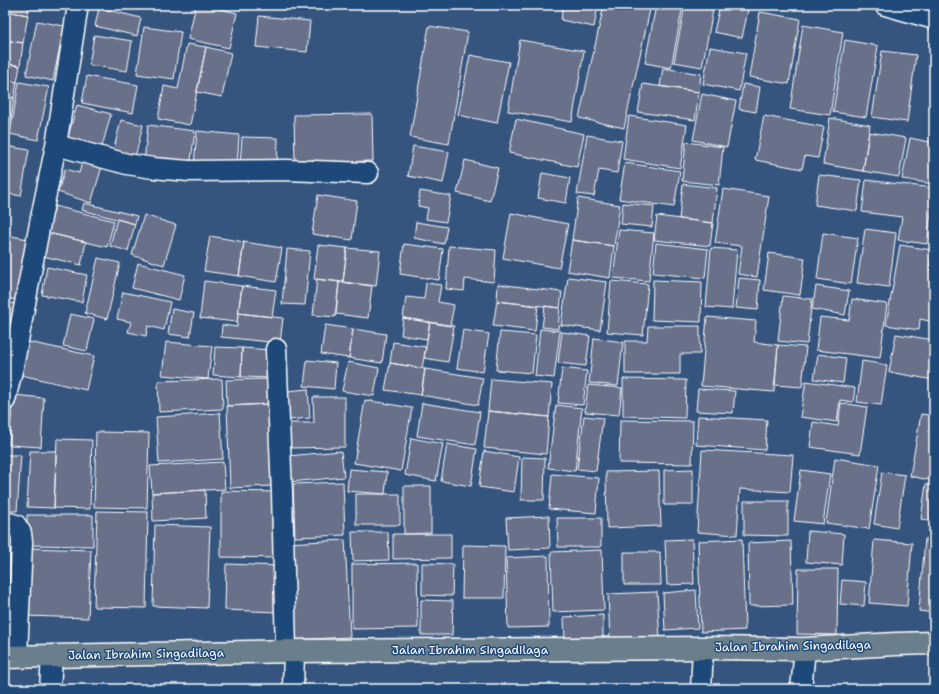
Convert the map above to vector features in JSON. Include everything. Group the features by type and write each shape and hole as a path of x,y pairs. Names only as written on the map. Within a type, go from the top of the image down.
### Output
{"highway":[{"name":"Jalan Ibrahim Singadilaga","path":"11,656 290,651 703,648 805,649 934,643"}],"street":[{"path":"5,400 14,362 40,218 56,145 78,5"},
{"path":"885,5 934,19"},
{"path":"56,145 127,164 153,168 188,171 286,170 368,173"},
{"path":"276,349 293,689"},
{"path":"5,522 16,525 21,533 22,542 11,656"},
{"path":"701,689 703,648"},
{"path":"801,689 805,649"},
{"path":"50,689 52,656"}],"building":[{"path":"5,5 29,5 28,15 5,11"},
{"path":"39,5 76,5 75,10"},
{"path":"196,5 204,5 237,13 229,48 188,39"},
{"path":"563,5 598,5 594,27 561,20"},
{"path":"604,5 651,5 624,128 579,118"},
{"path":"656,5 683,5 671,68 645,63"},
{"path":"685,5 714,5 702,67 674,62"},
{"path":"720,5 749,5 742,38 714,32"},
{"path":"99,8 141,18 137,36 95,26"},
{"path":"5,11 28,15 23,43 5,40"},
{"path":"760,12 800,19 789,84 749,77"},
{"path":"259,16 310,21 307,52 256,47"},
{"path":"37,21 64,26 53,81 26,75"},
{"path":"803,25 843,32 830,115 790,109"},
{"path":"429,26 468,32 449,144 410,137"},
{"path":"144,27 181,32 174,79 137,74"},
{"path":"94,35 132,41 127,71 89,65"},
{"path":"5,40 23,43 20,66 5,63"},
{"path":"520,40 584,51 572,122 508,111"},
{"path":"845,40 878,46 866,117 833,112"},
{"path":"187,44 206,47 190,125 158,119 164,86 178,89"},
{"path":"206,47 231,53 222,97 197,92"},
{"path":"710,47 746,53 739,91 703,84"},
{"path":"882,51 916,55 907,122 872,117"},
{"path":"470,55 509,62 497,123 458,115"},
{"path":"5,63 20,66 17,82 5,80"},
{"path":"663,68 701,74 699,92 660,86"},
{"path":"87,76 138,85 133,113 82,103"},
{"path":"5,80 17,82 14,98 5,97"},
{"path":"19,82 49,87 38,140 10,134"},
{"path":"643,84 699,92 695,120 638,112"},
{"path":"743,84 760,87 756,112 739,109"},
{"path":"702,94 736,101 727,147 693,140"},
{"path":"5,97 14,98 11,119 5,118"},
{"path":"77,105 111,114 100,154 66,144"},
{"path":"372,114 373,161 295,163 294,115"},
{"path":"629,116 687,125 680,168 623,159"},
{"path":"764,116 824,127 818,158 805,156 802,169 755,160"},
{"path":"5,118 11,119 7,137 5,136"},
{"path":"830,118 870,125 863,171 823,164"},
{"path":"516,119 584,134 577,167 509,153"},
{"path":"121,120 143,125 134,162 112,157"},
{"path":"148,125 195,131 190,167 144,162"},
{"path":"197,131 239,135 237,168 194,165"},
{"path":"869,132 906,138 899,177 863,171"},
{"path":"587,135 622,141 617,173 599,170 594,196 577,194"},
{"path":"242,137 278,138 277,167 240,165"},
{"path":"910,138 934,143 934,184 902,179"},
{"path":"686,142 723,147 719,185 682,181"},
{"path":"5,146 29,150 21,196 5,193"},
{"path":"413,146 449,152 443,183 408,176"},
{"path":"84,155 104,160 91,203 58,192 65,169 79,173"},
{"path":"465,160 498,168 490,201 457,193"},
{"path":"625,163 680,171 674,207 619,199"},
{"path":"542,173 570,178 566,203 538,198"},
{"path":"819,175 861,180 857,211 815,205"},
{"path":"866,180 934,188 927,244 898,240 902,217 862,212"},
{"path":"683,184 717,188 713,223 679,219"},
{"path":"723,189 769,196 757,277 738,274 742,246 715,243"},
{"path":"420,191 451,196 446,222 426,219 428,208 418,206"},
{"path":"318,195 357,201 352,240 312,234"},
{"path":"578,198 620,205 614,246 572,240"},
{"path":"84,203 137,216 135,224 82,210"},
{"path":"623,203 654,206 652,227 621,224"},
{"path":"55,206 114,221 107,247 48,233"},
{"path":"511,213 568,224 559,268 503,258"},
{"path":"144,215 176,225 164,265 132,255"},
{"path":"657,216 713,223 710,246 654,240"},
{"path":"117,219 135,224 128,251 110,246"},
{"path":"416,222 447,227 444,244 414,238"},
{"path":"865,229 896,233 889,287 857,283"},
{"path":"619,230 654,233 649,281 613,278"},
{"path":"48,233 86,242 81,265 43,256"},
{"path":"823,233 858,238 851,284 817,279"},
{"path":"5,235 34,240 23,301 5,298"},
{"path":"210,236 244,242 239,276 204,271"},
{"path":"572,240 614,246 610,278 567,271"},
{"path":"244,242 282,248 276,282 239,276"},
{"path":"656,243 708,249 705,278 653,273"},
{"path":"404,244 443,249 439,280 400,274"},
{"path":"318,245 347,248 343,282 314,279"},
{"path":"900,245 932,250 929,269 934,270 934,322 920,319 919,330 886,325"},
{"path":"449,246 496,250 494,282 465,279 464,291 446,289"},
{"path":"347,248 380,251 376,286 343,282"},
{"path":"711,248 737,250 732,309 706,307"},
{"path":"287,249 310,251 305,305 282,304"},
{"path":"769,253 805,258 800,295 764,290"},
{"path":"98,258 120,263 107,319 85,313"},
{"path":"138,263 185,275 179,300 132,288"},
{"path":"47,267 87,275 82,302 42,295"},
{"path":"568,277 607,282 600,330 561,325"},
{"path":"739,278 760,280 758,310 736,308"},
{"path":"317,279 339,282 335,317 313,315"},
{"path":"653,280 702,282 701,322 652,320"},
{"path":"204,281 242,286 237,322 200,318"},
{"path":"611,281 648,284 643,335 607,332"},
{"path":"339,282 372,286 368,318 336,314"},
{"path":"426,283 441,285 438,302 454,305 450,326 403,318 406,297 424,299"},
{"path":"498,284 562,292 560,308 497,301"},
{"path":"242,286 276,290 272,317 238,313"},
{"path":"816,286 849,291 845,315 812,309"},
{"path":"123,292 170,302 164,330 148,326 146,336 128,332 131,322 117,319"},
{"path":"783,296 812,299 807,344 778,341"},
{"path":"852,299 887,304 880,358 816,350 820,317 849,320"},
{"path":"497,301 538,306 535,331 493,326"},
{"path":"5,302 21,305 16,334 5,332"},
{"path":"545,306 560,308 558,329 542,327"},
{"path":"172,309 194,313 190,337 168,334"},
{"path":"238,313 283,318 280,343 221,337 222,325 237,327"},
{"path":"70,314 94,319 87,351 63,346"},
{"path":"707,317 756,321 754,342 778,345 774,392 701,386"},
{"path":"403,318 430,322 427,339 401,335"},
{"path":"430,322 454,326 448,362 424,358"},
{"path":"325,325 353,329 349,358 321,354"},
{"path":"648,326 700,326 700,354 680,354 680,374 625,374 625,341 647,341"},
{"path":"353,329 386,334 382,363 349,358"},
{"path":"540,329 560,331 554,378 535,376"},
{"path":"463,330 489,334 483,372 457,368"},
{"path":"500,332 536,335 532,373 496,370"},
{"path":"562,332 590,336 586,366 558,363"},
{"path":"896,334 934,340 934,380 889,372"},
{"path":"594,338 623,342 618,386 589,383"},
{"path":"24,341 94,356 86,390 17,374"},
{"path":"166,342 212,346 208,379 162,375"},
{"path":"393,342 426,347 422,368 390,363"},
{"path":"778,345 806,347 802,387 775,385"},
{"path":"215,347 242,348 241,377 213,375"},
{"path":"242,348 272,350 270,378 241,377"},
{"path":"818,354 846,358 843,383 814,379"},
{"path":"307,360 336,363 334,389 304,386"},
{"path":"862,361 887,365 881,405 857,402"},
{"path":"348,362 379,368 374,396 342,391"},
{"path":"390,363 425,369 421,395 385,390"},
{"path":"562,368 587,371 583,405 558,403"},
{"path":"425,369 483,378 478,405 421,395"},
{"path":"222,379 223,409 159,412 158,381"},
{"path":"268,379 269,404 227,406 226,380"},
{"path":"491,379 552,384 549,417 488,411"},
{"path":"623,379 686,380 685,418 623,416"},
{"path":"806,381 855,388 853,402 840,400 837,422 800,417"},
{"path":"588,385 622,388 619,415 585,412"},
{"path":"308,389 310,418 288,420 287,391"},
{"path":"698,389 735,391 733,413 696,411"},
{"path":"13,395 44,398 41,447 9,445"},
{"path":"313,397 345,397 345,447 288,448 287,423 314,423"},
{"path":"365,400 412,408 401,471 354,463"},
{"path":"422,403 480,412 475,445 417,436"},
{"path":"841,403 867,407 860,454 810,447 813,422 838,426"},
{"path":"269,404 271,486 230,488 227,406"},
{"path":"556,405 582,408 575,471 548,468"},
{"path":"488,411 549,417 546,454 484,448"},
{"path":"220,413 223,459 159,463 156,417"},
{"path":"921,414 934,416 934,481 910,476"},
{"path":"584,416 603,418 596,471 577,469"},
{"path":"698,416 767,420 765,450 696,445"},
{"path":"620,420 693,421 692,464 619,463"},
{"path":"96,432 149,433 147,508 94,507"},
{"path":"411,438 443,444 436,481 405,475"},
{"path":"57,439 92,440 90,509 54,508"},
{"path":"447,444 477,449 471,486 441,481"},
{"path":"702,450 793,455 790,492 740,489 737,535 697,532"},
{"path":"30,451 56,451 54,508 27,507"},
{"path":"341,451 344,477 290,482 288,456"},
{"path":"484,451 519,457 514,492 479,487"},
{"path":"5,455 21,455 17,511 5,511"},
{"path":"522,457 545,458 544,500 521,500"},
{"path":"835,458 879,465 869,529 826,523"},
{"path":"223,462 225,489 152,493 150,466"},
{"path":"349,469 387,472 385,494 347,491"},
{"path":"693,469 693,505 664,505 664,470"},
{"path":"801,470 830,474 823,524 794,521"},
{"path":"659,471 661,526 607,528 606,472"},
{"path":"882,472 905,475 897,528 874,524"},
{"path":"552,474 599,478 596,513 549,509"},
{"path":"343,482 345,535 295,537 293,484"},
{"path":"926,484 934,485 934,521 921,519"},
{"path":"404,486 431,486 431,533 404,534"},
{"path":"205,490 206,518 153,521 152,493"},
{"path":"221,491 279,492 279,558 221,557"},
{"path":"356,494 400,494 400,525 356,525"},
{"path":"744,501 788,501 788,536 744,535"},
{"path":"97,511 148,512 146,608 94,607"},
{"path":"27,515 93,515 93,546 27,545"},
{"path":"549,516 550,548 508,550 506,518"},
{"path":"557,518 601,518 601,547 558,547"},
{"path":"155,525 210,527 207,608 153,606"},
{"path":"808,531 844,534 842,565 806,562"},
{"path":"352,532 388,532 389,560 353,561"},
{"path":"393,534 451,534 451,558 393,559"},
{"path":"692,539 694,584 667,585 665,540"},
{"path":"742,539 745,630 701,632 698,541"},
{"path":"925,539 934,539 934,613 919,611"},
{"path":"345,540 350,637 292,640 287,543"},
{"path":"874,540 912,543 907,606 869,603"},
{"path":"791,541 793,605 749,606 748,543"},
{"path":"5,544 18,545 11,612 5,612"},
{"path":"463,545 505,546 504,598 462,598"},
{"path":"28,548 91,550 88,618 25,616"},
{"path":"602,550 604,610 553,612 551,552"},
{"path":"624,552 660,552 661,585 624,585"},
{"path":"548,556 549,627 508,628 506,558"},
{"path":"417,563 418,628 352,629 352,564"},
{"path":"422,563 453,564 452,596 422,595"},
{"path":"226,564 280,566 279,612 225,610"},
{"path":"798,569 838,569 837,635 797,634"},
{"path":"842,580 866,582 864,606 840,604"},
{"path":"696,590 698,628 665,630 663,593"},
{"path":"657,592 660,639 610,641 608,594"},
{"path":"421,600 453,601 452,635 421,635"},
{"path":"603,615 603,639 565,640 564,617"}]}
